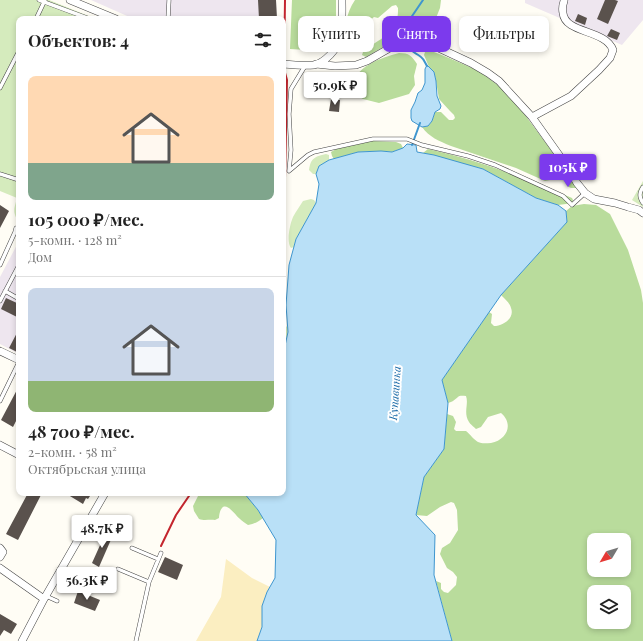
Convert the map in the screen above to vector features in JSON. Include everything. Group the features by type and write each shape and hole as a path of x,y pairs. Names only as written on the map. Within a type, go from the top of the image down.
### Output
{"street":[{"path":"70,0 109,16"},
{"path":"316,64 325,60 337,47 341,33 342,0"},
{"path":"532,117 571,96 610,58 613,50 605,39 570,25 563,14 564,0"},
{"path":"286,64 316,64 335,66 356,64 367,61 395,45 415,40 428,43 470,63 499,82 532,117 585,193 594,199 615,203 639,210 643,213"},
{"path":"0,351 16,359"},
{"path":"0,445 16,453"},
{"path":"22,641 103,496"},
{"path":"0,548 3,552 0,558"},
{"path":"0,568 45,598"}],"lane":[{"path":"39,0 82,16"},
{"path":"168,16 169,0"},
{"path":"38,16 45,1"},
{"path":"0,88 16,57"},
{"path":"306,65 291,89 289,114 291,150 288,171 314,152 373,138 407,139 422,145 468,156 494,165 563,196 572,205 585,193"},
{"path":"0,174 16,179"},
{"path":"643,187 640,194 643,203"},
{"path":"0,265 16,228"},
{"path":"0,301 16,274"},
{"path":"5,291 16,297"},
{"path":"0,401 16,367"},
{"path":"132,548 158,559"},
{"path":"136,641 150,582 161,553"},
{"path":"61,569 72,574"},
{"path":"118,569 150,582"},
{"path":"45,598 57,602"}],"shaded area":[{"path":"91,0 276,0 277,16 127,16"},
{"path":"525,0 643,0 643,20 622,45 525,3"},
{"path":"16,247 16,352 0,344 0,277"}],"green space":[{"path":"0,0 49,0 89,16 16,16 16,198 0,191"},
{"path":"292,0 336,0 336,16 298,16 298,49 290,49"},
{"path":"355,0 441,0 437,16 397,16 398,8 396,5 392,6 378,18 374,16 348,16"},
{"path":"382,38 382,48 366,57 362,55 363,52 374,52 374,44"},
{"path":"425,52 434,52 449,58 479,71 499,86 519,107 578,186 576,188 571,188 567,186 557,167 553,168 551,171 552,176 550,180 545,181 516,168 451,146 431,136 422,127 428,126 432,121 435,112 441,112 449,120 453,120 455,118 439,99 434,72 429,67 424,55"},
{"path":"399,53 410,56 417,64 414,76 415,85 409,94 379,103 363,99 353,93 353,84 361,71 375,61"},
{"path":"372,141 396,142 401,144 403,148 392,152 358,152 334,159 332,156 331,152 336,149"},
{"path":"428,149 465,158 519,177 572,198 572,203 558,205 536,198 483,169 423,153"},
{"path":"326,154 329,155 329,160 319,166 316,174 313,174 309,170 312,160"},
{"path":"643,181 643,207 632,200"},
{"path":"311,199 316,203 296,239 294,247 291,248 289,237 293,217 303,201"},
{"path":"16,202 16,218 14,210"},
{"path":"584,204 596,205 610,214 628,250 641,290 643,303 643,641 452,641 436,581 441,583 441,589 444,592 448,593 456,585 457,577 447,568 440,554 442,548 450,543 458,530 457,510 454,503 451,502 440,507 427,516 416,515 424,477 444,449 447,414 453,416 456,422 454,429 456,431 466,431 476,441 481,443 491,443 501,439 505,435 508,427 505,417 501,413 488,417 481,427 476,429 467,419 466,396 460,396 448,403 442,380 489,312 492,314 491,323 494,326 501,325 510,318 512,312 510,306 501,295 567,222 566,211 572,206"},
{"path":"286,326 288,328 286,341"},
{"path":"198,496 246,496 263,518 256,523 248,525 229,508 224,507 219,514 219,518 215,520 203,520 199,519 193,506"}],"sand":[{"path":"226,559 252,578 270,587 264,601 262,625 257,641 196,641 221,597"}],"water":[{"path":"427,65 434,72 437,96 441,106 440,109 435,112 432,121 428,126 422,127 412,121 411,110 418,93 422,90 425,83 425,69"},
{"name":"Купавинка","path":"407,144 416,145 417,152 434,155 483,169 536,198 558,205 566,211 567,222 501,295 442,380 448,403 444,449 424,477 416,515 435,535 434,575 452,641 257,641 262,627 262,606 267,592 275,578 276,540 258,510 246,496 286,496 286,341 288,332 286,305 289,265 296,239 316,203 319,184 316,174 319,166 329,160 358,152 392,152 403,148"}],"building":[{"path":"258,0 276,0 277,16 259,16"},
{"path":"605,0 618,1 608,24 597,19"},
{"path":"578,14 587,18 585,25 575,21"},
{"path":"611,29 620,33 617,40 607,36"},
{"path":"331,99 340,100 339,112 329,111"},
{"path":"0,205 9,211 0,228"},
{"path":"6,298 16,303 16,316 1,309"},
{"path":"16,335 16,352 9,348"},
{"path":"16,392 16,421 13,427 1,420"},
{"path":"26,496 40,496 18,540 6,534"},
{"path":"70,496 90,496 88,499 86,498 83,504"},
{"path":"106,532 113,535 99,567 92,563"},
{"path":"165,557 183,565 177,580 158,572"},
{"path":"78,591 100,600 95,611 74,603"},
{"path":"0,614 17,624 11,634 4,630 0,636"}],"waterway":[{"path":"412,16 423,0"},
{"path":"413,52 424,60 427,66"},
{"path":"412,145 420,123"}],"railway":[{"path":"285,0 285,16"},
{"path":"286,76 286,129"},
{"path":"161,546 176,515 189,496"}]}
